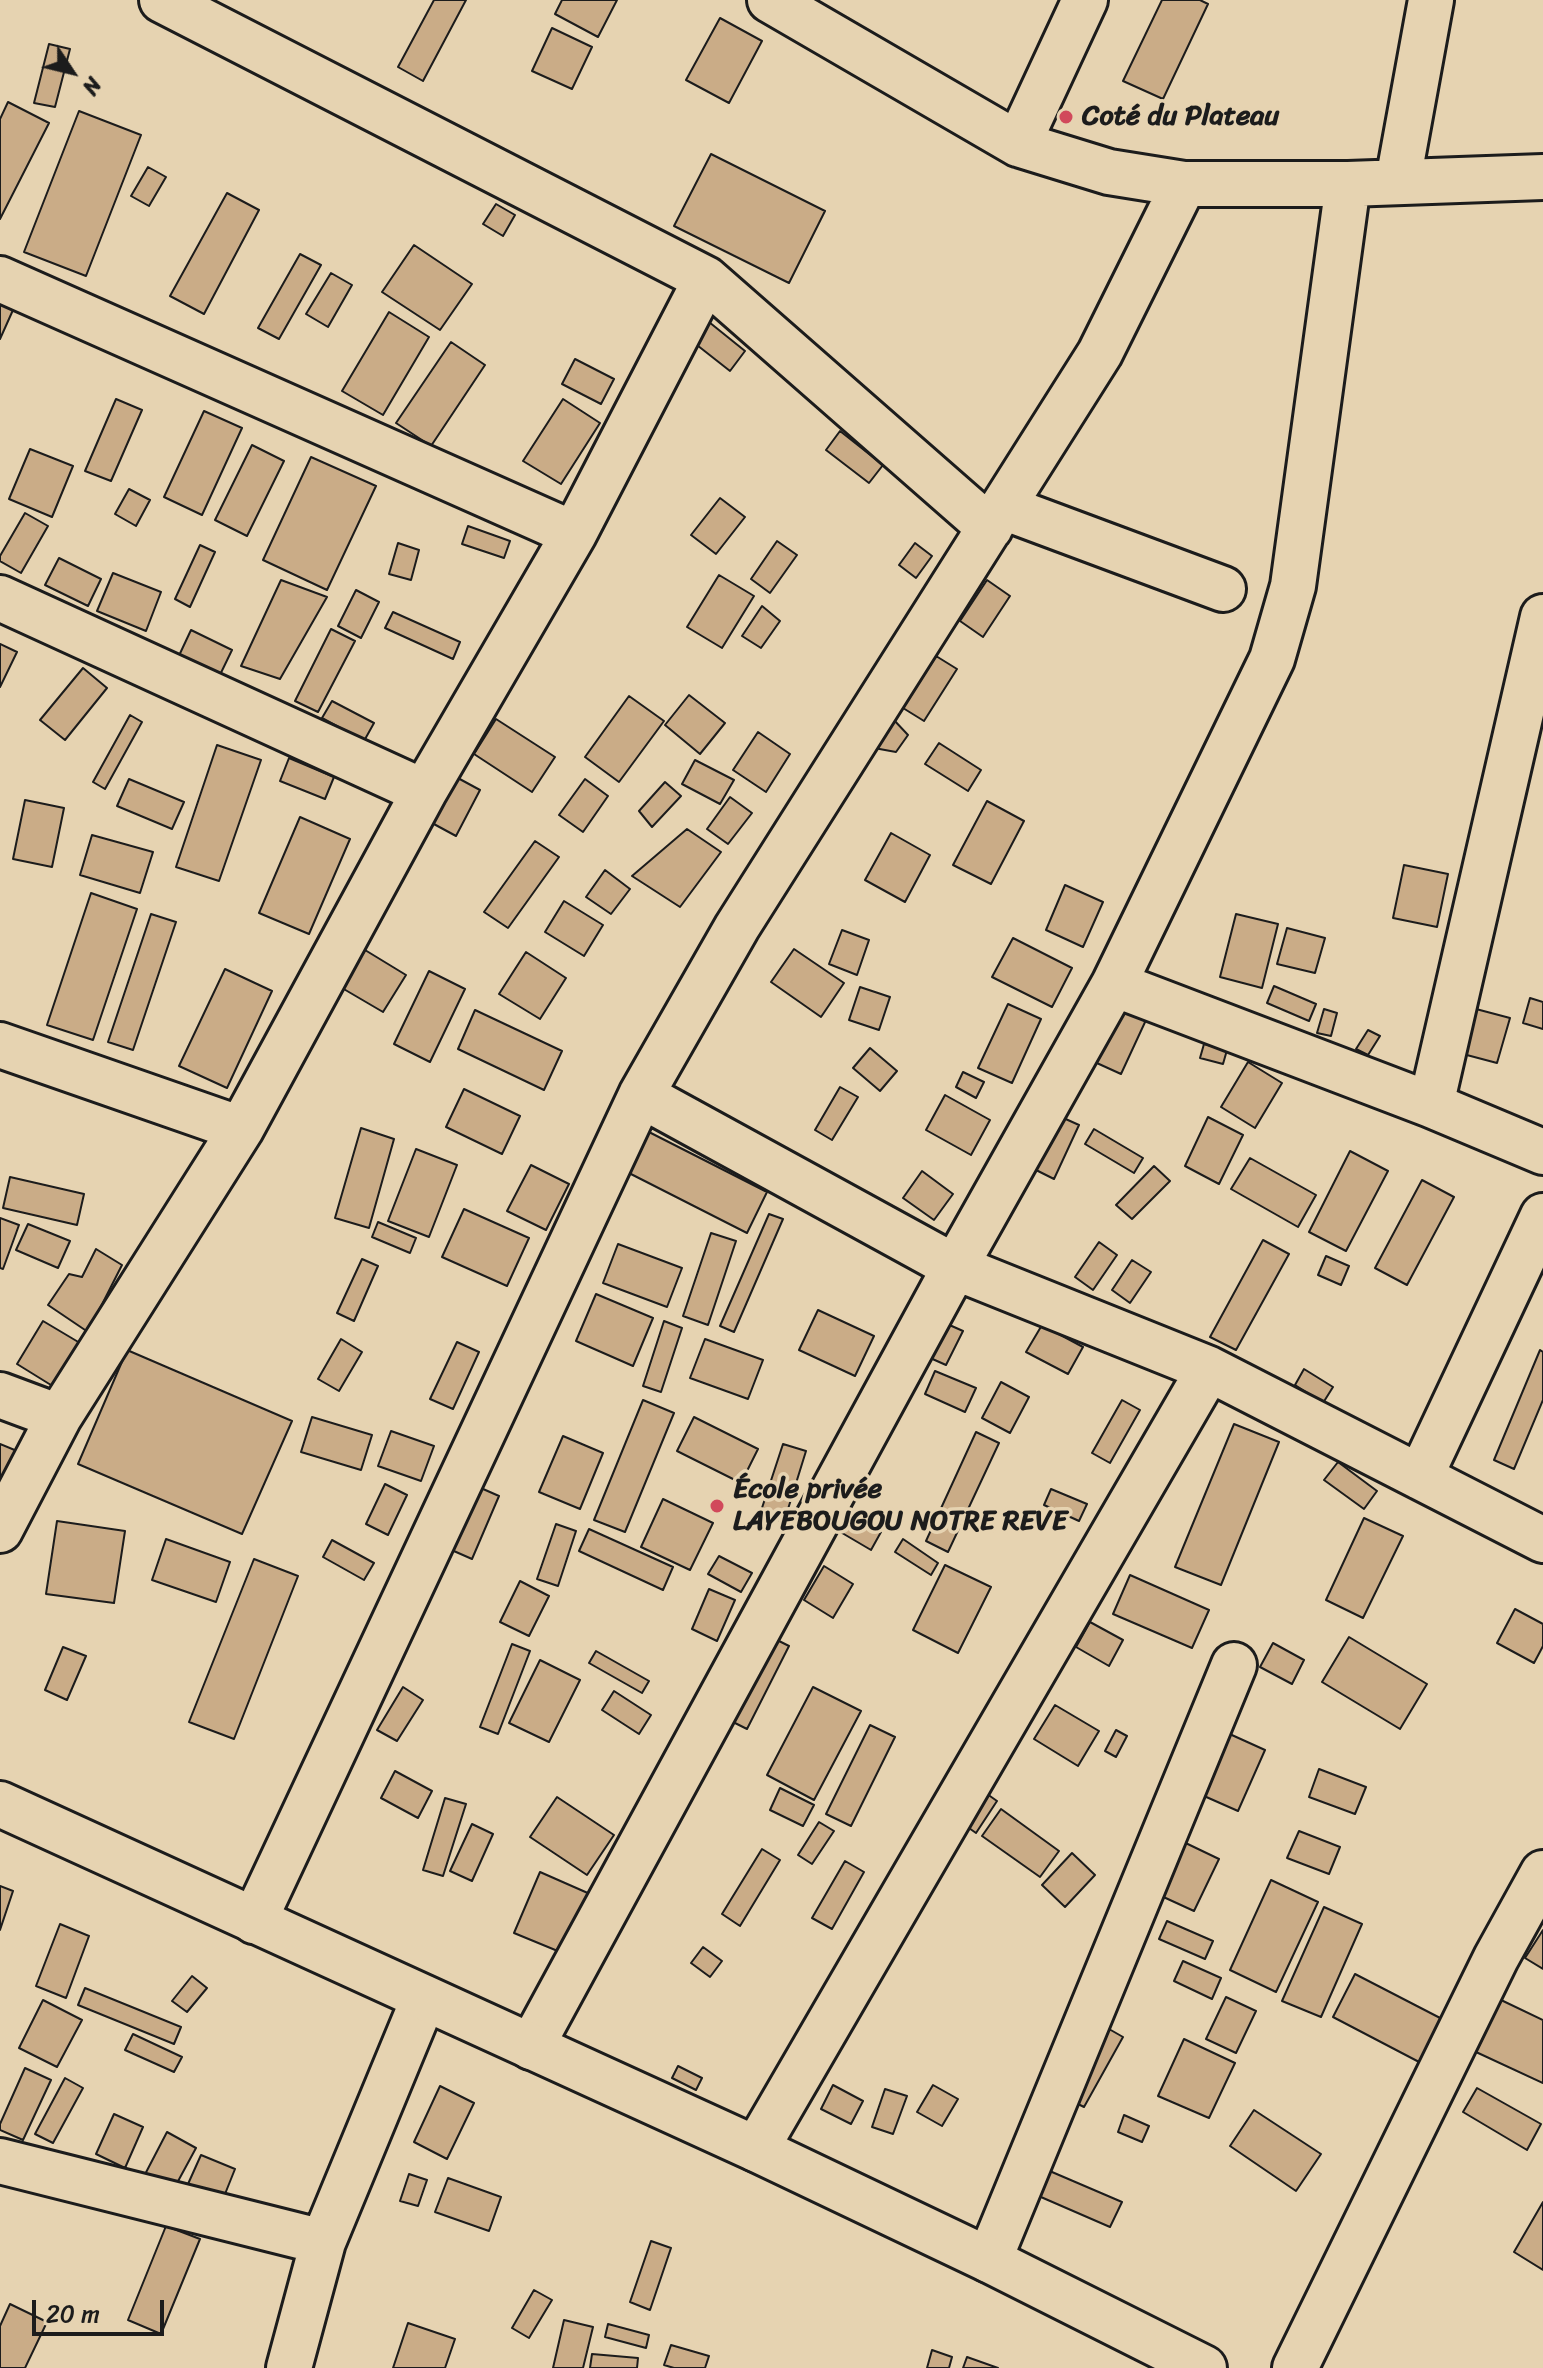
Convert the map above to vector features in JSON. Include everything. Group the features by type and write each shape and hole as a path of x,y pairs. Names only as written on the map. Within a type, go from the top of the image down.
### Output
{"street":[{"path":"162,0 706,279 996,518 1223,589"},
{"path":"770,0 1018,144 1109,172 1184,184 1348,184 1543,177"},
{"path":"1018,144 1085,0"},
{"path":"1398,181 1431,0"},
{"path":"254,1921 641,1095 737,927 1100,353 1184,184"},
{"path":"531,2047 955,1267 1114,984 1272,659 1293,586 1348,184"},
{"path":"0,279 574,534"},
{"path":"0,1530 59,1417 241,1129 424,792 574,534 706,279"},
{"path":"0,598 424,792"},
{"path":"1431,1105 1543,617"},
{"path":"1114,984 1431,1105 1543,1152"},
{"path":"0,1045 241,1129"},
{"path":"641,1095 955,1267 1209,1369 1543,1540"},
{"path":"1420,1477 1543,1216"},
{"path":"756,2149 1209,1369"},
{"path":"0,1395 59,1417"},
{"path":"989,2260 1234,1665"},
{"path":"0,1804 756,2149 989,2260 1204,2368"},
{"path":"1295,2368 1496,1958 1543,1873"},
{"path":"289,2368 323,2242 424,1998"},
{"path":"0,2161 323,2242"}],"building":[{"path":"434,0 466,0 423,81 398,67"},
{"path":"562,0 617,0 598,37 555,14"},
{"path":"1162,0 1200,0 1208,4 1163,99 1123,81"},
{"path":"720,18 762,41 729,103 686,80"},
{"path":"552,28 592,47 572,89 532,71"},
{"path":"49,44 70,49 55,107 34,103"},
{"path":"8,102 49,123 0,219 0,119"},
{"path":"79,111 141,135 86,276 24,252"},
{"path":"711,154 825,211 789,283 674,226"},
{"path":"148,167 166,177 149,206 131,196"},
{"path":"227,193 259,210 204,314 170,296"},
{"path":"496,204 515,215 503,236 483,224"},
{"path":"414,245 472,284 440,330 382,292"},
{"path":"300,254 321,265 279,339 258,328"},
{"path":"331,273 352,285 328,327 306,314"},
{"path":"0,304 13,310 0,339"},
{"path":"389,312 429,337 383,415 342,391"},
{"path":"704,318 745,351 730,371 688,338"},
{"path":"451,342 485,365 431,446 396,423"},
{"path":"575,359 614,379 601,404 562,384"},
{"path":"116,399 142,410 111,481 85,471"},
{"path":"563,399 600,423 561,484 523,461"},
{"path":"204,411 242,428 202,515 164,497"},
{"path":"840,431 883,465 869,483 826,450"},
{"path":"252,445 284,461 247,536 215,520"},
{"path":"30,449 73,466 52,517 9,499"},
{"path":"311,457 376,486 327,590 263,560"},
{"path":"129,489 150,500 136,526 115,514"},
{"path":"720,498 745,517 716,554 691,535"},
{"path":"25,513 48,526 21,573 0,561 0,556"},
{"path":"468,526 510,541 504,558 462,544"},
{"path":"777,541 797,555 770,593 751,579"},
{"path":"398,543 419,550 411,580 389,574"},
{"path":"915,543 932,556 916,578 899,565"},
{"path":"200,545 215,552 190,607 175,599"},
{"path":"59,558 101,579 88,606 45,585"},
{"path":"113,573 161,592 146,631 97,611"},
{"path":"719,575 754,596 722,648 687,627"},
{"path":"281,580 327,597 280,679 241,666"},
{"path":"987,580 1010,596 983,637 960,621"},
{"path":"356,590 379,602 361,638 338,626"},
{"path":"762,606 780,621 761,648 742,636"},
{"path":"393,612 460,642 453,659 385,628"},
{"path":"331,629 355,641 318,712 295,701"},
{"path":"191,630 232,650 217,681 176,662"},
{"path":"0,644 17,652 0,687"},
{"path":"936,656 957,669 924,721 903,708"},
{"path":"83,668 107,688 65,740 40,720"},
{"path":"689,695 725,723 700,754 665,725"},
{"path":"629,696 664,721 619,782 585,757"},
{"path":"332,701 374,723 364,741 322,718"},
{"path":"130,715 142,722 105,789 93,782"},
{"path":"496,719 555,757 532,792 474,754"},
{"path":"893,719 908,735 896,752 874,748"},
{"path":"758,732 790,754 766,792 733,770"},
{"path":"939,743 981,770 968,791 925,764"},
{"path":"217,745 261,760 219,881 176,867"},
{"path":"289,758 334,777 325,799 280,781"},
{"path":"695,760 734,780 720,804 682,784"},
{"path":"456,777 480,790 456,836 432,823"},
{"path":"129,779 184,802 172,829 117,806"},
{"path":"585,779 608,796 583,832 559,815"},
{"path":"665,782 681,796 652,827 639,811"},
{"path":"730,797 752,813 728,844 707,829"},
{"path":"25,800 64,808 52,867 13,859"},
{"path":"987,801 1024,821 991,884 953,865"},
{"path":"300,817 350,839 309,934 259,913"},
{"path":"687,829 721,852 680,907 632,876"},
{"path":"891,833 930,855 905,902 865,880"},
{"path":"92,835 153,852 140,893 80,875"},
{"path":"535,841 559,857 508,928 484,912"},
{"path":"1404,865 1448,874 1437,927 1393,918"},
{"path":"605,870 630,889 611,914 586,897"},
{"path":"1065,885 1103,902 1083,947 1046,930"},
{"path":"91,893 137,909 93,1040 47,1025"},
{"path":"564,901 603,925 584,956 545,932"},
{"path":"151,914 176,922 133,1050 108,1042"},
{"path":"1236,914 1278,924 1262,988 1220,977"},
{"path":"1287,928 1325,938 1315,973 1277,964"},
{"path":"842,930 869,940 857,975 829,964"},
{"path":"1013,938 1072,968 1052,1007 992,977"},
{"path":"794,949 844,983 821,1017 771,982"},
{"path":"365,950 406,975 383,1012 342,988"},
{"path":"526,952 566,978 540,1019 499,994"},
{"path":"225,969 272,991 227,1088 179,1066"},
{"path":"429,971 465,989 430,1062 394,1044"},
{"path":"1274,986 1316,1004 1309,1021 1267,1003"},
{"path":"860,987 890,997 879,1030 849,1020"},
{"path":"1530,998 1543,1002 1543,1029 1523,1023"},
{"path":"1008,1004 1041,1019 1012,1083 978,1068"},
{"path":"1112,1005 1146,1020 1121,1074 1088,1059"},
{"path":"1324,1009 1337,1013 1331,1036 1317,1033"},
{"path":"1476,1009 1510,1018 1497,1063 1463,1054"},
{"path":"475,1010 562,1051 544,1090 458,1049"},
{"path":"1368,1030 1380,1036 1368,1055 1356,1049"},
{"path":"1204,1044 1227,1050 1223,1064 1200,1058"},
{"path":"870,1048 897,1071 880,1091 853,1068"},
{"path":"1248,1062 1282,1083 1255,1128 1221,1107"},
{"path":"963,1072 984,1082 976,1098 956,1087"},
{"path":"840,1087 858,1097 832,1140 815,1130"},
{"path":"464,1089 520,1116 502,1154 446,1127"},
{"path":"945,1095 990,1120 971,1155 926,1130"},
{"path":"1059,1116 1079,1125 1054,1179 1034,1169"},
{"path":"1208,1117 1243,1135 1219,1184 1185,1166"},
{"path":"361,1128 394,1139 369,1228 335,1218"},
{"path":"1094,1129 1143,1158 1134,1173 1085,1144"},
{"path":"645,1130 767,1192 747,1233 625,1171"},
{"path":"416,1149 457,1165 429,1237 388,1221"},
{"path":"1350,1151 1388,1171 1346,1251 1309,1232"},
{"path":"1250,1158 1316,1195 1298,1227 1231,1189"},
{"path":"531,1165 569,1184 546,1230 507,1211"},
{"path":"1154,1166 1170,1181 1132,1219 1116,1205"},
{"path":"922,1171 953,1194 934,1220 903,1198"},
{"path":"10,1177 84,1194 77,1225 3,1208"},
{"path":"1422,1180 1454,1197 1407,1285 1375,1268"},
{"path":"464,1209 529,1238 507,1286 442,1257"},
{"path":"769,1214 783,1219 734,1332 720,1326"},
{"path":"0,1218 19,1225 3,1269 0,1268"},
{"path":"378,1222 416,1238 410,1253 372,1237"},
{"path":"28,1224 70,1241 58,1268 16,1250"},
{"path":"711,1233 736,1241 708,1325 683,1316"},
{"path":"1263,1240 1289,1254 1236,1350 1210,1337"},
{"path":"1099,1242 1117,1255 1093,1290 1075,1277"},
{"path":"618,1244 682,1268 667,1307 603,1283"},
{"path":"96,1249 122,1265 88,1332 48,1305 69,1274 82,1277"},
{"path":"1326,1256 1349,1266 1341,1285 1318,1275"},
{"path":"362,1259 378,1266 354,1321 337,1313"},
{"path":"1132,1260 1151,1272 1130,1303 1112,1290"},
{"path":"596,1294 653,1318 633,1366 576,1341"},
{"path":"818,1310 874,1336 855,1376 799,1350"},
{"path":"43,1321 85,1346 59,1390 17,1364"},
{"path":"664,1321 682,1328 661,1392 643,1386"},
{"path":"945,1323 963,1331 946,1365 928,1357"},
{"path":"1042,1325 1083,1347 1068,1374 1026,1352"},
{"path":"341,1339 362,1352 339,1391 318,1379"},
{"path":"705,1339 763,1360 748,1399 690,1378"},
{"path":"457,1342 479,1352 453,1409 430,1399"},
{"path":"127,1350 292,1421 242,1534 78,1464"},
{"path":"1540,1350 1543,1352 1543,1400 1514,1469 1494,1460"},
{"path":"1304,1369 1333,1387 1323,1403 1295,1385"},
{"path":"935,1371 976,1388 965,1412 925,1394"},
{"path":"1001,1382 1029,1397 1010,1433 982,1418"},
{"path":"643,1400 674,1413 625,1532 594,1520"},
{"path":"1122,1400 1140,1410 1110,1463 1092,1453"},
{"path":"312,1417 372,1435 361,1470 301,1452"},
{"path":"694,1417 758,1449 741,1483 677,1451"},
{"path":"1234,1424 1279,1442 1221,1585 1175,1567"},
{"path":"391,1431 434,1446 421,1481 378,1466"},
{"path":"976,1432 999,1443 948,1552 926,1541"},
{"path":"563,1436 603,1453 580,1509 539,1492"},
{"path":"0,1444 17,1451 0,1492"},
{"path":"783,1444 806,1451 784,1522 760,1514"},
{"path":"1338,1462 1377,1491 1364,1509 1324,1480"},
{"path":"385,1484 407,1495 388,1535 366,1524"},
{"path":"474,1485 499,1496 472,1559 447,1548"},
{"path":"1051,1489 1087,1504 1079,1521 1044,1505"},
{"path":"663,1499 713,1523 690,1570 641,1547"},
{"path":"848,1512 881,1532 871,1550 837,1530"},
{"path":"1364,1518 1403,1536 1363,1618 1326,1600"},
{"path":"57,1521 125,1531 114,1603 46,1594"},
{"path":"556,1524 576,1531 558,1586 537,1579"},
{"path":"589,1529 673,1567 663,1590 579,1551"},
{"path":"166,1539 230,1562 216,1602 152,1580"},
{"path":"903,1539 938,1563 931,1575 895,1552"},
{"path":"332,1540 374,1563 364,1580 323,1557"},
{"path":"719,1556 752,1573 741,1592 708,1574"},
{"path":"254,1559 298,1576 234,1739 189,1722"},
{"path":"945,1565 991,1587 958,1653 913,1630"},
{"path":"824,1566 853,1584 833,1618 804,1600"},
{"path":"1130,1575 1209,1610 1192,1648 1113,1614"},
{"path":"520,1581 549,1596 529,1636 500,1622"},
{"path":"709,1589 735,1600 717,1641 692,1629"},
{"path":"1515,1609 1543,1624 1543,1646 1534,1663 1497,1643"},
{"path":"1090,1622 1123,1640 1109,1666 1076,1647"},
{"path":"771,1637 789,1646 747,1729 729,1720"},
{"path":"1349,1637 1427,1684 1400,1729 1322,1682"},
{"path":"1273,1643 1304,1660 1292,1684 1260,1667"},
{"path":"512,1644 530,1651 498,1734 480,1727"},
{"path":"63,1647 86,1656 67,1700 45,1690"},
{"path":"596,1651 649,1681 642,1693 589,1663"},
{"path":"540,1660 580,1680 549,1742 509,1723"},
{"path":"403,1687 423,1700 397,1741 377,1730"},
{"path":"813,1687 861,1711 814,1800 767,1775"},
{"path":"614,1691 651,1715 639,1734 602,1710"},
{"path":"1055,1705 1099,1731 1078,1766 1034,1739"},
{"path":"870,1725 895,1737 851,1826 826,1814"},
{"path":"1116,1730 1127,1736 1116,1757 1105,1751"},
{"path":"1223,1731 1265,1750 1238,1811 1195,1792"},
{"path":"1319,1769 1366,1787 1355,1814 1309,1797"},
{"path":"395,1771 432,1791 418,1818 381,1798"},
{"path":"780,1788 814,1805 803,1826 770,1810"},
{"path":"980,1789 997,1801 976,1833 959,1821"},
{"path":"557,1797 614,1835 587,1875 530,1837"},
{"path":"445,1798 466,1804 443,1876 423,1870"},
{"path":"1001,1809 1059,1851 1040,1877 982,1836"},
{"path":"819,1822 834,1831 812,1864 798,1855"},
{"path":"472,1824 493,1834 472,1881 450,1871"},
{"path":"1299,1831 1340,1847 1329,1874 1287,1858"},
{"path":"1171,1836 1219,1859 1194,1911 1146,1889"},
{"path":"762,1849 780,1860 740,1926 722,1914"},
{"path":"1072,1853 1095,1875 1065,1907 1042,1885"},
{"path":"845,1861 864,1872 832,1929 812,1918"},
{"path":"540,1872 590,1894 565,1954 514,1933"},
{"path":"1271,1880 1318,1902 1276,1992 1230,1970"},
{"path":"0,1886 13,1891 0,1930"},
{"path":"1324,1907 1362,1924 1321,2017 1282,2001"},
{"path":"1167,1921 1213,1941 1205,1959 1159,1939"},
{"path":"60,1924 89,1936 66,1998 36,1986"},
{"path":"1543,1930 1543,1969 1525,1958"},
{"path":"703,1947 722,1961 710,1977 691,1963"},
{"path":"1183,1961 1221,1978 1212,1999 1174,1981"},
{"path":"1355,1974 1444,2020 1421,2063 1333,2017"},
{"path":"192,1976 207,1988 187,2012 172,2001"},
{"path":"85,1988 181,2027 174,2044 78,2005"},
{"path":"1226,1997 1256,2011 1236,2053 1206,2039"},
{"path":"43,2000 82,2020 57,2067 19,2048"},
{"path":"1501,2000 1543,2020 1543,2083 1476,2052"},
{"path":"1109,2029 1123,2037 1084,2107 1070,2100"},
{"path":"133,2034 182,2057 174,2072 125,2050"},
{"path":"1184,2039 1235,2063 1209,2118 1158,2096"},
{"path":"678,2066 702,2078 696,2090 672,2078"},
{"path":"25,2068 51,2080 23,2140 0,2130 0,2124"},
{"path":"65,2078 83,2088 53,2143 35,2134"},
{"path":"833,2085 863,2101 851,2124 821,2109"},
{"path":"933,2085 958,2099 942,2126 917,2112"},
{"path":"440,2086 474,2103 447,2159 414,2142"},
{"path":"1477,2088 1541,2124 1527,2150 1463,2112"},
{"path":"885,2089 907,2096 893,2134 872,2127"},
{"path":"1254,2110 1321,2154 1296,2191 1230,2146"},
{"path":"114,2114 143,2127 125,2168 96,2154"},
{"path":"1124,2115 1149,2126 1142,2142 1118,2132"},
{"path":"167,2132 196,2148 170,2196 141,2182"},
{"path":"201,2155 235,2169 223,2199 188,2184"},
{"path":"1045,2169 1122,2202 1110,2227 1034,2194"},
{"path":"409,2174 427,2180 418,2206 400,2201"},
{"path":"448,2178 501,2197 489,2231 435,2212"},
{"path":"1543,2202 1543,2270 1514,2252"},
{"path":"166,2226 200,2239 161,2334 128,2320"},
{"path":"651,2241 671,2248 650,2310 630,2302"},
{"path":"534,2290 552,2300 529,2338 512,2328"},
{"path":"10,2304 47,2322 25,2368 0,2368 0,2326"},
{"path":"564,2320 593,2327 583,2368 553,2368"},
{"path":"408,2323 455,2339 445,2368 393,2368"},
{"path":"608,2324 649,2335 646,2348 605,2337"},
{"path":"671,2345 709,2356 705,2368 664,2365"},
{"path":"932,2350 952,2357 949,2368 927,2368"},
{"path":"592,2354 638,2358 637,2368 590,2368"},
{"path":"967,2357 998,2368 963,2368"}],"place":[{"name":"Coté du Plateau","path":"1066,117"},
{"name":"École privée LAYEBOUGOU NOTRE REVE","path":"717,1506"}]}
